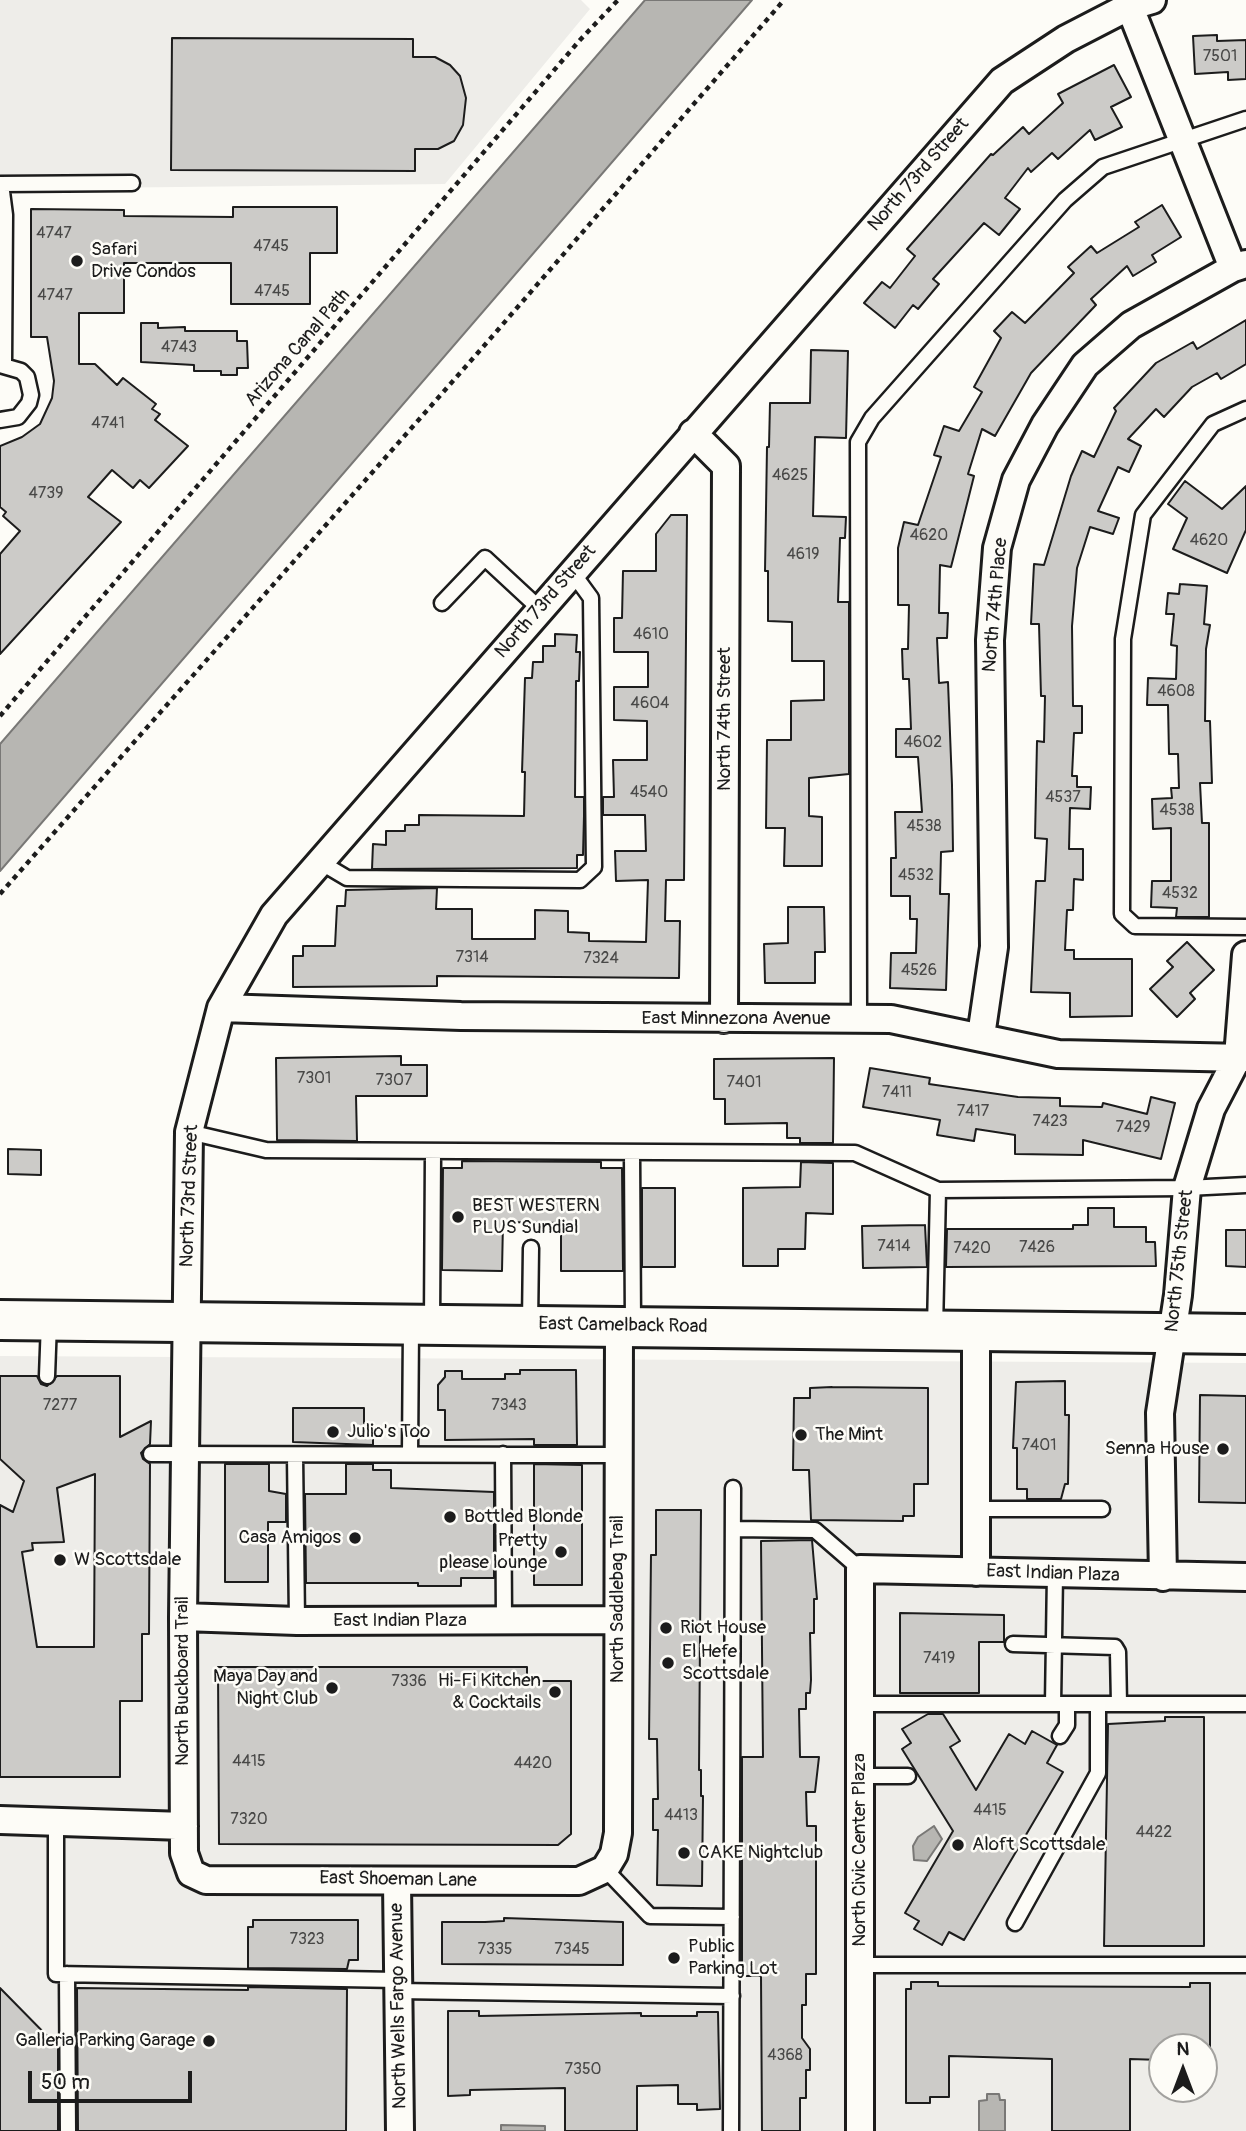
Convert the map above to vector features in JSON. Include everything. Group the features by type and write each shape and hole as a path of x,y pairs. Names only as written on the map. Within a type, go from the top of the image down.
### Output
{"main road":[{"name":"East Camelback Road","path":"0,1320 187,1320 1246,1334"}],"street":[{"name":"North 74th Place","path":"981,1036 994,947 990,640 997,548 1016,480 1045,425 1085,365 1131,325 1239,266 1181,139 1136,2"},
{"name":"North 73rd Street","path":"187,1320 189,1132 222,1008 262,932 540,608 1002,80 1066,39 1136,2"},
{"name":"North 74th Street","path":"693,433 726,466 724,1019"},
{"name":"North 75th Street","path":"1163,1577 1160,1413 1172,1333 1186,1188 1211,1109 1242,1057 1246,955"},
{"name":"East Minnezona Avenue","path":"222,1008 461,1016 891,1019 981,1036 1058,1055 1242,1057"},
{"name":"North Buckboard Trail","path":"187,1320 183,1617 184,1853 191,1873"},
{"name":"North Saddlebag Trail","path":"605,1869 614,1854 618,1833 618,1455 626,1325"},
{"path":"976,1331 976,1572"},
{"name":"East Indian Plaza","path":"860,1569 1246,1577"},
{"name":"North Civic Center Plaza","path":"860,1569 860,2131"},
{"name":"East Indian Plaza","path":"183,1617 297,1621 618,1620"},
{"path":"0,1820 184,1826"},
{"name":"East Shoeman Lane","path":"191,1873 206,1880 579,1881 605,1869"},
{"name":"North Wells Fargo Avenue","path":"397,1882 400,2131"}],"lane":[{"path":"859,1019 858,442 872,418 1065,200 1103,167 1246,119"},
{"path":"0,420 18,417 29,403 31,395 27,377 22,371 2,365 5,215 0,184 132,183"},
{"path":"1246,408 1213,424 1143,515 1123,639 1122,900 1122,914 1135,926 1246,927"},
{"path":"442,603 485,558 540,608"},
{"path":"320,862 347,878 580,880 594,867 591,598 572,572"},
{"path":"189,1132 266,1150 433,1153 855,1153 938,1190 1246,1185"},
{"path":"410,1454 433,1153"},
{"path":"626,1325 632,1153"},
{"path":"935,1330 938,1190"},
{"path":"530,1324 531,1248"},
{"path":"47,1376 49,1320"},
{"path":"151,1454 618,1455"},
{"path":"503,1454 504,1620"},
{"path":"295,1455 297,1621"},
{"path":"731,2131 733,1488"},
{"path":"976,1509 1102,1508"},
{"path":"733,1529 815,1530 860,1569"},
{"path":"1055,1574 1054,1646 1060,1704 1067,1725 1060,1736"},
{"path":"1013,1644 1115,1647 1118,1652 1119,1704"},
{"path":"860,1704 1246,1704"},
{"path":"1015,1923 1098,1773 1098,1704"},
{"path":"860,1776 908,1776"},
{"path":"56,1823 56,1974 732,1996"},
{"path":"605,1869 650,1916 732,1917"},
{"path":"860,1965 1246,1965"},
{"path":"67,1974 68,2131"}],"path":[{"name":"Arizona Canal Path","path":"0,716 580,40 618,0"},
{"path":"0,894 484,347 784,0"}],"shaded area":[{"path":"0,0 581,0 590,9 445,184 0,189"},
{"path":"645,0 752,0 0,871 0,744"},
{"path":"0,1356 1246,1363 1246,2131 0,2131"},
{"path":"934,1826 942,1839 927,1861 914,1860 913,1846 918,1837"},
{"path":"987,2094 999,2094 1000,2100 1005,2100 1005,2131 979,2131 979,2101 987,2100"},
{"path":"501,2125 545,2126 545,2131 501,2131"}],"building":[{"path":"1217,35 1217,41 1246,40 1246,79 1228,80 1228,72 1195,74 1193,36"},
{"path":"172,38 413,39 413,57 435,57 450,65 460,76 466,98 463,125 454,141 438,149 415,149 415,171 171,170"},
{"path":"1114,65 1131,97 1111,107 1122,127 1095,140 1090,130 1058,159 1052,153 1031,172 1028,168 1005,198 1020,209 999,235 984,223 933,279 939,284 918,309 913,305 895,328 864,303 882,282 890,288 915,256 907,249 991,154 1023,127 1029,134 1063,103 1058,94"},
{"path":"1162,205 1181,237 1152,255 1156,262 1133,276 1127,266 1091,299 1096,305 1031,373 995,436 982,429 968,474 974,476 951,567 940,565 939,613 948,613 947,638 937,638 939,683 948,682 953,851 941,852 940,894 949,894 946,990 890,988 891,953 916,953 917,919 910,919 910,896 891,896 891,858 896,858 895,812 922,812 918,757 896,757 896,729 911,729 909,679 903,679 902,649 908,649 909,605 898,605 898,548 904,522 918,525 941,457 934,455 944,426 959,431 982,392 974,387 1001,338 994,331 1012,312 1025,323 1074,273 1068,267 1091,246 1097,253 1139,227 1135,222"},
{"path":"233,207 337,207 337,253 310,253 310,304 231,304 231,263 124,263 124,313 79,313 79,364 95,364 117,385 123,378 156,404 152,409 160,414 155,420 188,446 149,488 140,480 133,488 112,470 88,497 121,522 0,654 0,554 20,531 3,516 6,512 0,507 0,446 22,437 40,424 52,398 54,381 47,337 31,337 31,209 124,210 124,216 233,217"},
{"path":"1246,320 1246,364 1221,379 1217,373 1192,387 1164,417 1156,409 1128,439 1141,446 1129,472 1118,467 1098,511 1119,518 1113,534 1090,527 1077,568 1072,626 1073,706 1082,706 1082,733 1074,733 1072,776 1077,776 1077,787 1091,787 1090,809 1070,808 1069,849 1083,849 1083,880 1074,879 1073,910 1067,910 1065,950 1074,950 1074,959 1132,959 1132,1016 1070,1017 1070,993 1031,992 1036,881 1045,881 1047,839 1035,838 1037,741 1044,742 1045,696 1041,696 1039,624 1031,624 1034,564 1044,565 1071,476 1082,451 1094,457 1116,411 1114,408 1156,363 1193,342 1197,349"},
{"path":"141,323 158,323 158,328 185,327 185,331 237,331 237,341 247,341 248,368 237,368 237,375 221,375 221,371 194,371 194,365 141,362"},
{"path":"811,350 848,351 846,438 815,437 813,516 846,517 845,538 840,538 838,602 849,602 849,774 809,778 809,816 822,817 822,866 784,866 785,828 766,828 767,740 791,740 791,701 824,700 824,661 792,661 792,622 768,621 768,571 765,571 767,447 770,403 810,403"},
{"path":"1185,481 1222,509 1246,486 1246,530 1227,573 1173,549 1187,518 1168,504"},
{"path":"671,515 687,515 684,880 666,880 665,921 680,921 679,978 437,976 437,986 293,987 293,956 303,956 303,946 335,946 337,906 345,906 346,890 437,888 436,909 472,909 472,939 535,939 535,910 568,911 568,932 589,933 589,941 646,942 648,880 616,881 615,851 646,851 645,815 603,815 603,797 614,797 613,760 647,760 647,721 614,720 614,687 648,687 648,652 614,652 614,618 622,618 623,571 656,571 656,534"},
{"path":"1180,584 1207,586 1204,624 1210,625 1206,649 1205,721 1210,721 1212,783 1200,783 1202,823 1209,823 1209,917 1176,917 1177,908 1151,907 1152,881 1171,881 1171,828 1153,829 1152,799 1172,798 1171,788 1179,788 1178,754 1169,754 1168,705 1147,705 1148,678 1176,679 1177,646 1171,645 1174,614 1166,614 1168,593 1179,594"},
{"path":"555,634 577,635 576,652 580,652 579,681 576,681 575,797 584,797 584,816 583,855 577,855 577,868 372,869 373,844 386,845 386,831 405,831 405,825 419,825 419,815 524,816 525,772 522,772 525,678 532,678 533,662 543,662 543,646 555,646"},
{"path":"788,907 824,907 825,952 815,952 815,983 765,983 764,944 788,943"},
{"path":"1187,942 1214,970 1190,993 1195,999 1177,1017 1150,989 1173,967 1167,961"},
{"path":"401,1056 401,1065 427,1065 427,1096 356,1096 357,1141 277,1140 276,1058"},
{"path":"834,1058 833,1143 800,1143 800,1138 787,1138 787,1123 725,1124 725,1099 714,1099 714,1059"},
{"path":"870,1068 930,1078 929,1084 1018,1097 1060,1098 1060,1106 1102,1107 1103,1103 1147,1114 1151,1097 1175,1103 1161,1159 1083,1140 1083,1155 1015,1154 1015,1135 976,1129 974,1141 937,1135 940,1120 863,1107"},
{"path":"8,1149 41,1150 41,1175 8,1174"},
{"name":"BEST WESTERN PLUS Sundial","path":"462,1161 601,1162 601,1168 622,1168 623,1271 561,1271 561,1223 503,1222 502,1271 442,1270 443,1168 462,1168"},
{"path":"801,1162 833,1163 833,1214 806,1213 805,1249 778,1249 778,1266 743,1266 743,1188 800,1187"},
{"path":"642,1188 675,1188 675,1267 642,1267"},
{"path":"1088,1208 1114,1208 1114,1227 1146,1227 1146,1242 1155,1242 1156,1266 946,1267 947,1229 1073,1229 1073,1225 1088,1225"},
{"path":"925,1225 927,1267 863,1268 862,1226"},
{"path":"1226,1230 1246,1230 1246,1267 1226,1266"},
{"path":"520,1370 576,1370 577,1445 534,1445 534,1439 445,1440 445,1410 438,1410 438,1385 445,1377 445,1371 462,1371 462,1379 505,1379 505,1374 520,1374"},
{"path":"0,1376 37,1376 41,1384 47,1386 57,1376 120,1376 120,1437 151,1421 150,1444 141,1453 143,1459 150,1464 149,1634 142,1634 142,1701 120,1701 120,1777 0,1777 0,1505 13,1512 24,1481 0,1459","holes":["95,1474 94,1647 37,1647 22,1552 33,1550 32,1543 64,1542 57,1488"]},
{"path":"1065,1381 1065,1415 1069,1415 1068,1484 1065,1484 1061,1499 1027,1499 1027,1489 1017,1489 1017,1448 1013,1448 1016,1382"},
{"path":"810,1388 928,1388 928,1484 914,1484 914,1516 903,1516 903,1521 811,1520 809,1470 793,1470 794,1398 810,1398"},
{"name":"Senna House","path":"1200,1395 1246,1396 1246,1503 1199,1502"},
{"name":"Julio's Too","path":"293,1408 364,1408 364,1423 373,1423 373,1445 293,1442"},
{"path":"225,1464 269,1464 269,1491 286,1494 286,1522 268,1522 268,1582 225,1582"},
{"path":"346,1464 373,1464 373,1470 391,1470 391,1488 494,1492 494,1578 461,1578 461,1586 418,1586 418,1583 306,1583 305,1494 346,1494"},
{"path":"534,1464 582,1465 582,1585 534,1585"},
{"path":"656,1510 701,1510 699,1770 703,1796 702,1886 657,1885 658,1830 653,1830 653,1799 658,1799 657,1739 649,1739 651,1555 656,1555"},
{"path":"812,1540 817,1599 814,1599 814,1633 810,1633 810,1693 806,1693 806,1709 799,1709 800,1757 819,1757 815,1792 806,1792 807,1826 816,1826 816,1974 806,1974 806,2005 802,2005 802,2038 810,2049 810,2070 806,2070 806,2098 800,2098 800,2131 762,2131 761,1976 742,1976 742,1757 763,1757 761,1541"},
{"path":"900,1613 1004,1615 1004,1642 979,1642 979,1693 900,1693"},
{"path":"218,1667 527,1667 527,1681 571,1681 571,1834 558,1845 219,1844"},
{"path":"928,1714 943,1714 960,1741 950,1747 976,1790 1009,1734 1025,1744 1032,1731 1057,1745 1047,1763 1063,1772 964,1940 949,1932 942,1945 914,1929 919,1921 905,1913 953,1831 902,1749 911,1743 902,1729"},
{"path":"1165,1717 1204,1717 1204,1946 1104,1946 1108,1724 1165,1721"},
{"path":"504,1918 623,1922 623,1965 442,1964 442,1922 504,1921"},
{"path":"253,1920 358,1920 358,1960 349,1960 347,1969 248,1968 248,1927 253,1927"},
{"path":"911,1982 938,1982 938,1986 1190,1987 1190,1983 1210,1983 1210,2033 1148,2033 1148,2060 1130,2059 1130,2131 1052,2131 1052,2059 949,2056 949,2097 930,2097 930,2103 906,2103 906,1989 911,1989"},
{"name":"Galleria Parking Garage","path":"248,1987 347,1989 346,2131 78,2131 77,1988 248,1990"},
{"path":"0,1988 58,2047 58,2131 0,2131"},
{"path":"448,2011 479,2011 479,2016 641,2013 641,2016 697,2016 697,2012 718,2012 720,2109 697,2110 697,2104 678,2104 678,2085 637,2086 637,2131 565,2131 565,2088 470,2090 470,2095 448,2096"}],"place":[{"name":"Safari Drive Condos","path":"77,261"},
{"name":"BEST WESTERN PLUS Sundial","path":"458,1217"},
{"name":"Julio's Too","path":"333,1432"},
{"name":"The Mint","path":"801,1435"},
{"name":"Senna House","path":"1223,1449"},
{"name":"Bottled Blonde","path":"450,1517"},
{"name":"Casa Amigos","path":"355,1538"},
{"name":"Pretty please lounge","path":"561,1552"},
{"name":"W Scottsdale","path":"60,1560"},
{"name":"Riot House","path":"666,1628"},
{"name":"El Hefe Scottsdale","path":"668,1663"},
{"name":"Maya Day and Night Club","path":"332,1688"},
{"name":"Hi-Fi Kitchen & Cocktails","path":"555,1692"},
{"name":"Aloft Scottsdale","path":"958,1845"},
{"name":"CAKE Nightclub","path":"684,1853"},
{"name":"Public Parking Lot","path":"674,1958"},
{"name":"Galleria Parking Garage","path":"209,2041"}]}
